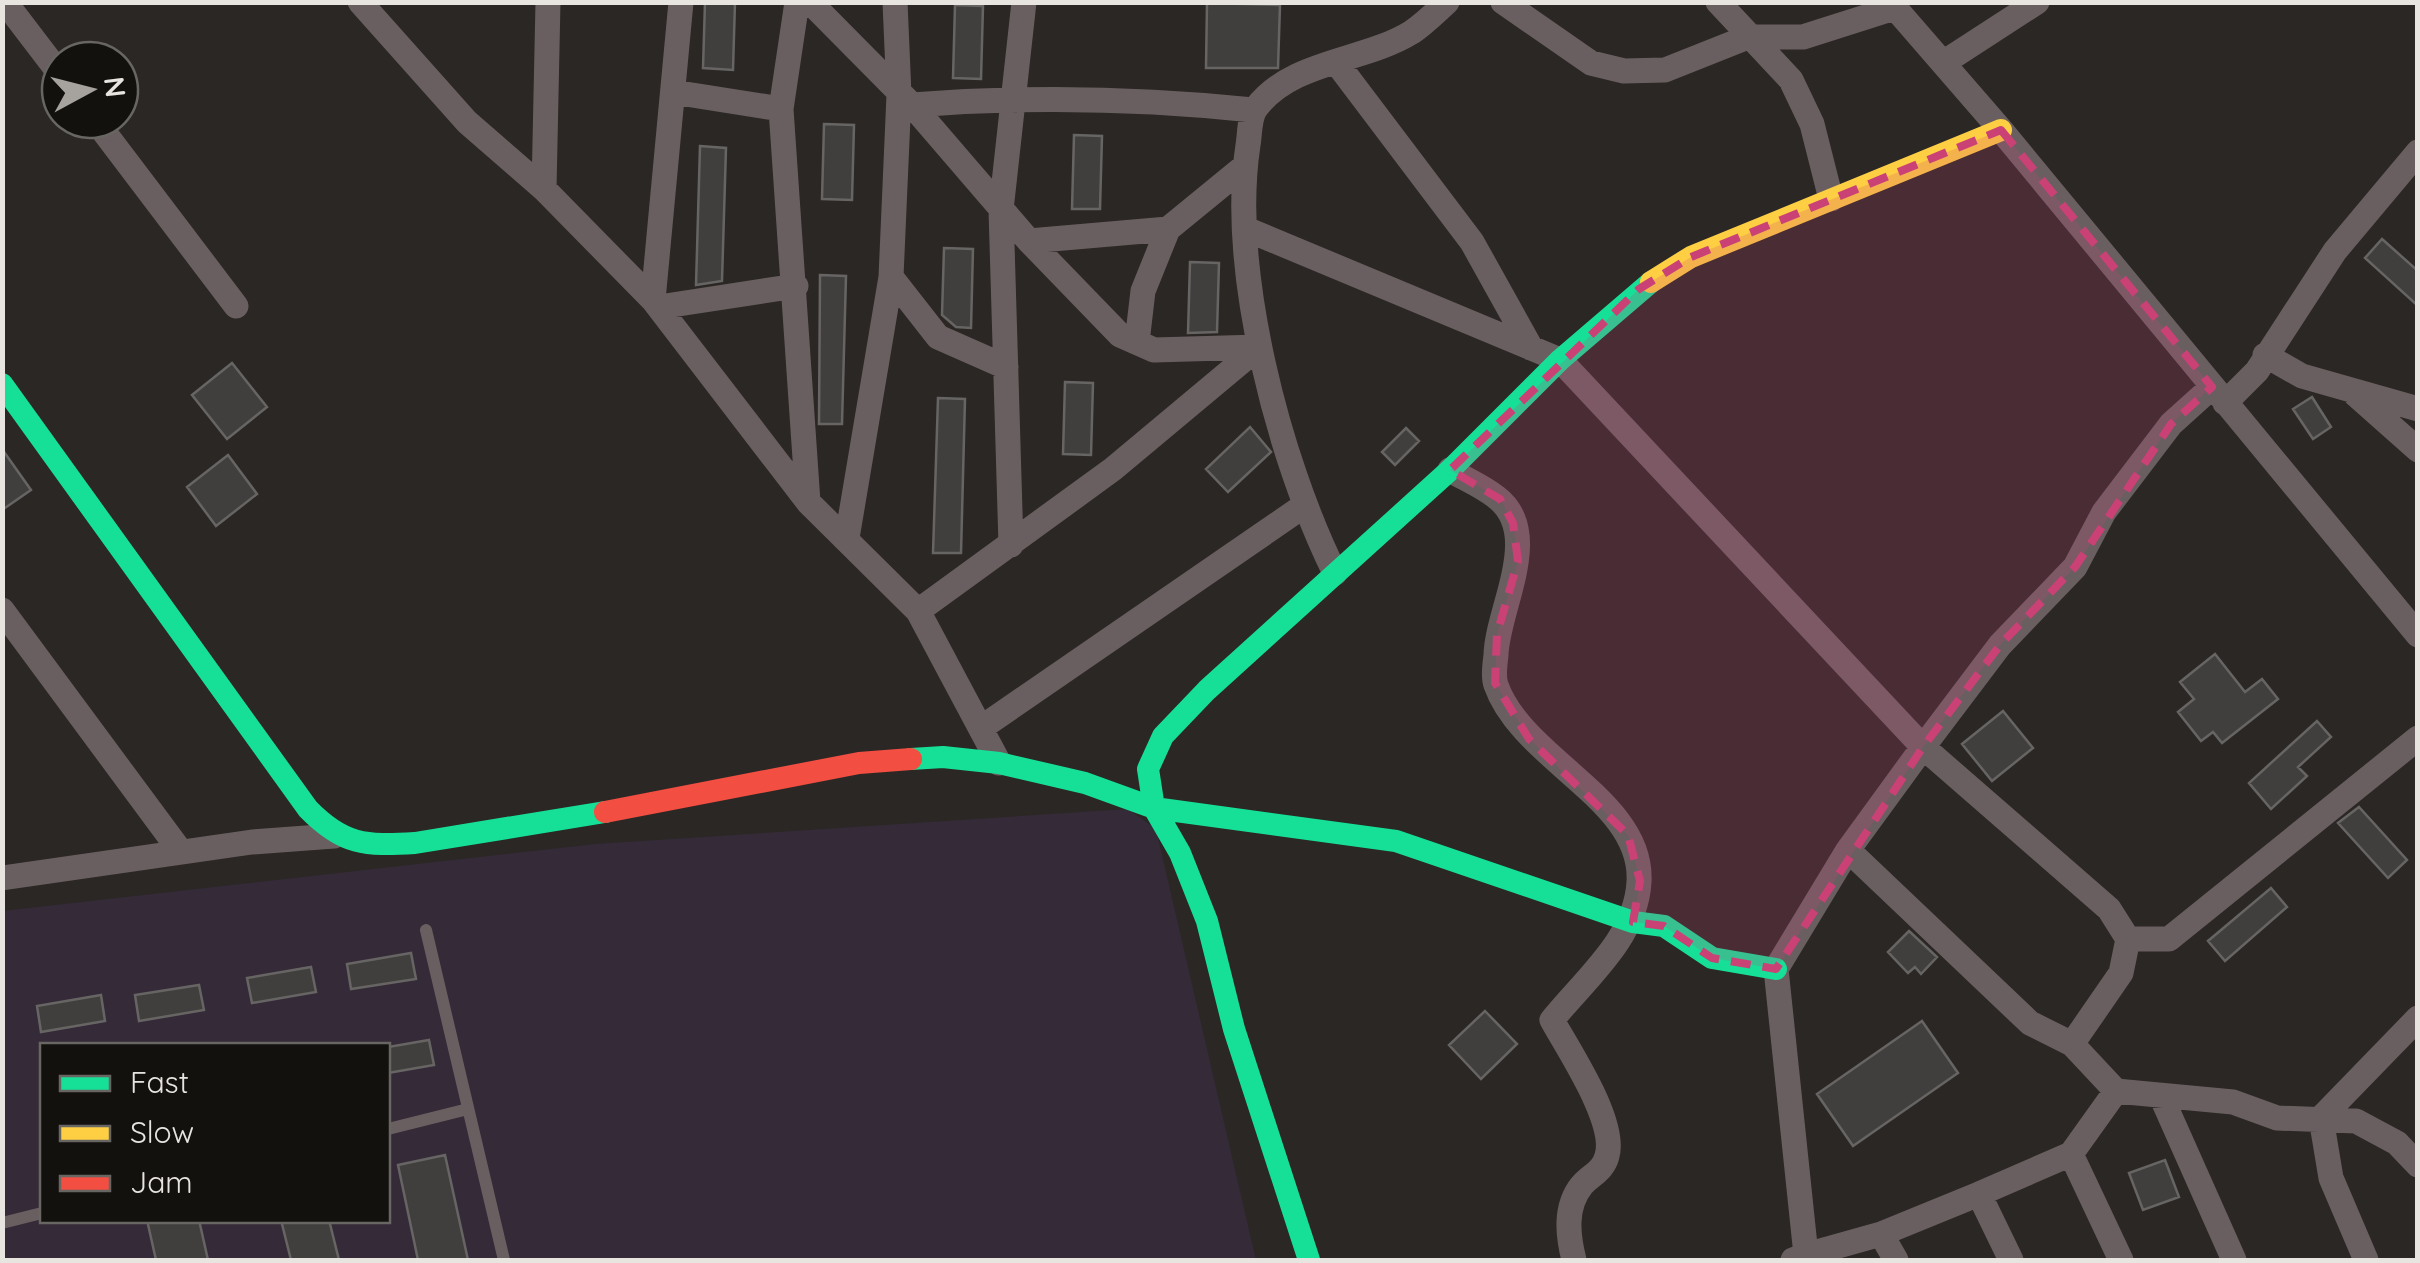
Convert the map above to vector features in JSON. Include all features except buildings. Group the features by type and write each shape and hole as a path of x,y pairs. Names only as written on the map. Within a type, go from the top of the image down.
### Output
{"street":[{"path":"5,2 40,48"},
{"path":"360,2 467,122 544,189 656,303 808,502 918,612 999,762"},
{"path":"544,189 548,2"},
{"path":"656,303 681,2"},
{"path":"797,2 781,109 808,502"},
{"path":"810,2 906,100 1081,298 1120,334 1154,350 1259,347"},
{"path":"847,538 890,278 906,100 894,2"},
{"path":"1011,545 1001,210 1024,2"},
{"path":"1335,573 1305,505 1259,347 1246,229 1245,166 1253,110 1283,82 1411,32 1447,2"},
{"path":"1718,2 1791,80 1812,124 1831,199"},
{"path":"1943,63 2038,2"},
{"path":"1510,5 1591,63 1624,71 1665,70 1748,36 1803,37 1892,5 2418,635"},
{"path":"1336,62 1472,242 1531,348"},
{"path":"673,92 781,109"},
{"path":"906,100 1156,100 1253,110"},
{"path":"1309,1260 1234,1030 1208,921 1180,854 1154,808 1148,769 1162,736 1450,470 1560,360 1640,290 1691,257 2000,130"},
{"path":"110,140 236,306"},
{"path":"2116,1092 2071,1154 1881,1234 1800,1258 1776,969 1848,850 2000,645 2075,568 2104,512 2171,424 2257,371 2334,250 2416,158"},
{"path":"1137,342 1143,291 1168,229 1245,166"},
{"path":"1028,241 1168,229"},
{"path":"1246,229 1560,360 1923,747 2108,909 2128,939 2121,973 2072,1044"},
{"path":"890,278 938,338 1006,367"},
{"path":"656,303 796,286"},
{"path":"918,612 1114,469 1259,347"},
{"path":"2265,355 2302,376 2418,409"},
{"path":"2,384 308,809 334,836"},
{"path":"2352,392 2418,450"},
{"path":"1450,470 1500,499 1513,523 1518,560 1496,634 1494,684 1529,739 1592,793 1628,834 1638,858 1640,880 1634,922 1552,1020 1606,1122 1608,1155 1596,1176 1582,1186 1568,1219 1574,1260"},
{"path":"980,728 1305,505"},
{"path":"2,610 181,852"},
{"path":"2128,939 2169,939 2418,738"},
{"path":"2,878 181,852 334,836 383,845 415,843 566,820 859,763 943,758 999,762 1085,783 1154,808 1396,841 1634,922 1664,926 1712,958 1776,969"},
{"path":"1848,850 2030,1023 2072,1044 2116,1092 2233,1102 2277,1118 2356,1121 2378,1131 2418,1165"},
{"path":"2321,1118 2418,1018"},
{"path":"2160,1096 2234,1260"},
{"path":"2321,1118 2331,1178 2366,1260"},
{"path":"2071,1154 2121,1260"},
{"path":"1979,1194 2011,1260"},
{"path":"1881,1234 1896,1260"}],"lane":[{"path":"426,930 504,1260"},
{"path":"390,1128 468,1109"},
{"path":"2,1223 40,1214"}],"highlighted area":[{"path":"2001,130 2212,387 2171,424 2075,567 2000,645 1923,747 1776,969 1712,958 1664,926 1633,922 1640,881 1628,835 1529,739 1495,683 1497,634 1518,561 1513,523 1500,499 1450,470 1639,289 1691,257"}],"shaded area":[{"path":"1128,809 1156,829 1256,1260 3,1260 2,911 595,844"}],"traffic: fast":[{"path":"1309,1260 1234,1029 1207,921 1180,853 1154,808 1148,769 1163,736 1207,690 1450,470 1560,360 1651,282"},
{"path":"2,384 308,809 332,830 368,843 415,843 605,812"},
{"path":"911,759 943,757 999,763 1085,783 1154,808 1396,841 1633,922 1664,926 1712,958 1776,969"}],"traffic: slow":[{"path":"1651,282 1691,257 2001,130"}],"traffic: jam":[{"path":"605,812 859,763 911,759"}]}
